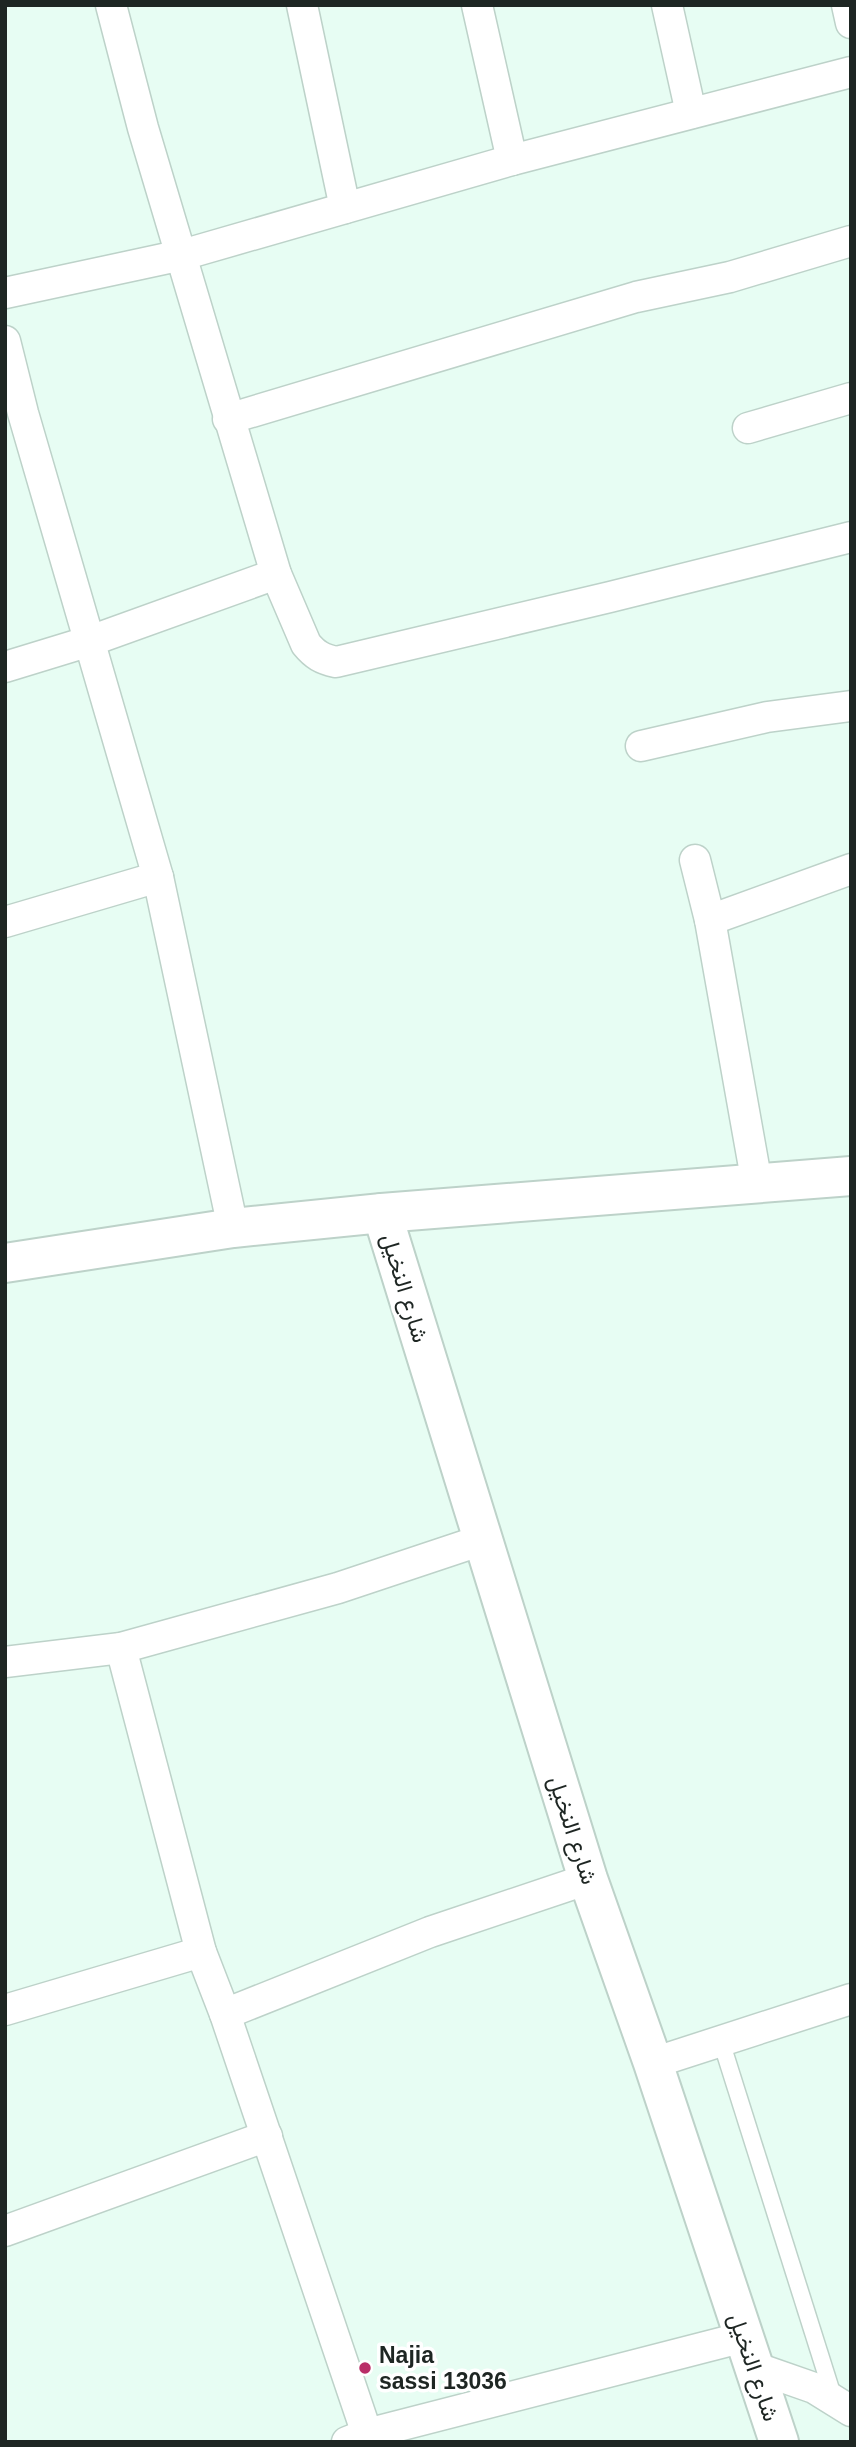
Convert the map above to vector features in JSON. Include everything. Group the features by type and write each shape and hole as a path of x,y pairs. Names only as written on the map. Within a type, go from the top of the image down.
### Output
{"main road":[{"path":"5,1263 233,1228 382,1213 851,1176"},
{"name":"شارع النخيل","path":"382,1213 588,1879 653,2063 779,2442"}],"street":[{"path":"111,5 143,128 275,575 306,645 314,654 324,660 336,662 851,537"},
{"path":"302,5 345,208"},
{"path":"477,5 512,160"},
{"path":"667,5 691,113"},
{"path":"847,5 851,23"},
{"path":"5,293 182,256 512,160 851,72"},
{"path":"228,419 597,308 730,277 851,241"},
{"path":"5,341 14,415 90,641 158,877 233,1228"},
{"path":"748,428 851,398"},
{"path":"5,667 90,641 275,575"},
{"path":"641,746 767,717 851,706"},
{"path":"695,860 710,920 757,1184"},
{"path":"710,920 851,869"},
{"path":"5,922 158,877"},
{"path":"5,1662 121,1648 338,1588 482,1540"},
{"path":"121,1648 201,1952 267,2136 357,2438 749,2352 842,2405"},
{"path":"225,2014 430,1932 588,1879"},
{"path":"5,2010 201,1952"},
{"path":"653,2063 851,1999"},
{"path":"5,2231 267,2136"}],"lane":[{"path":"721,2041 842,2405"}],"place":[{"name":"Najia sassi 13036","path":"365,2368"}]}
